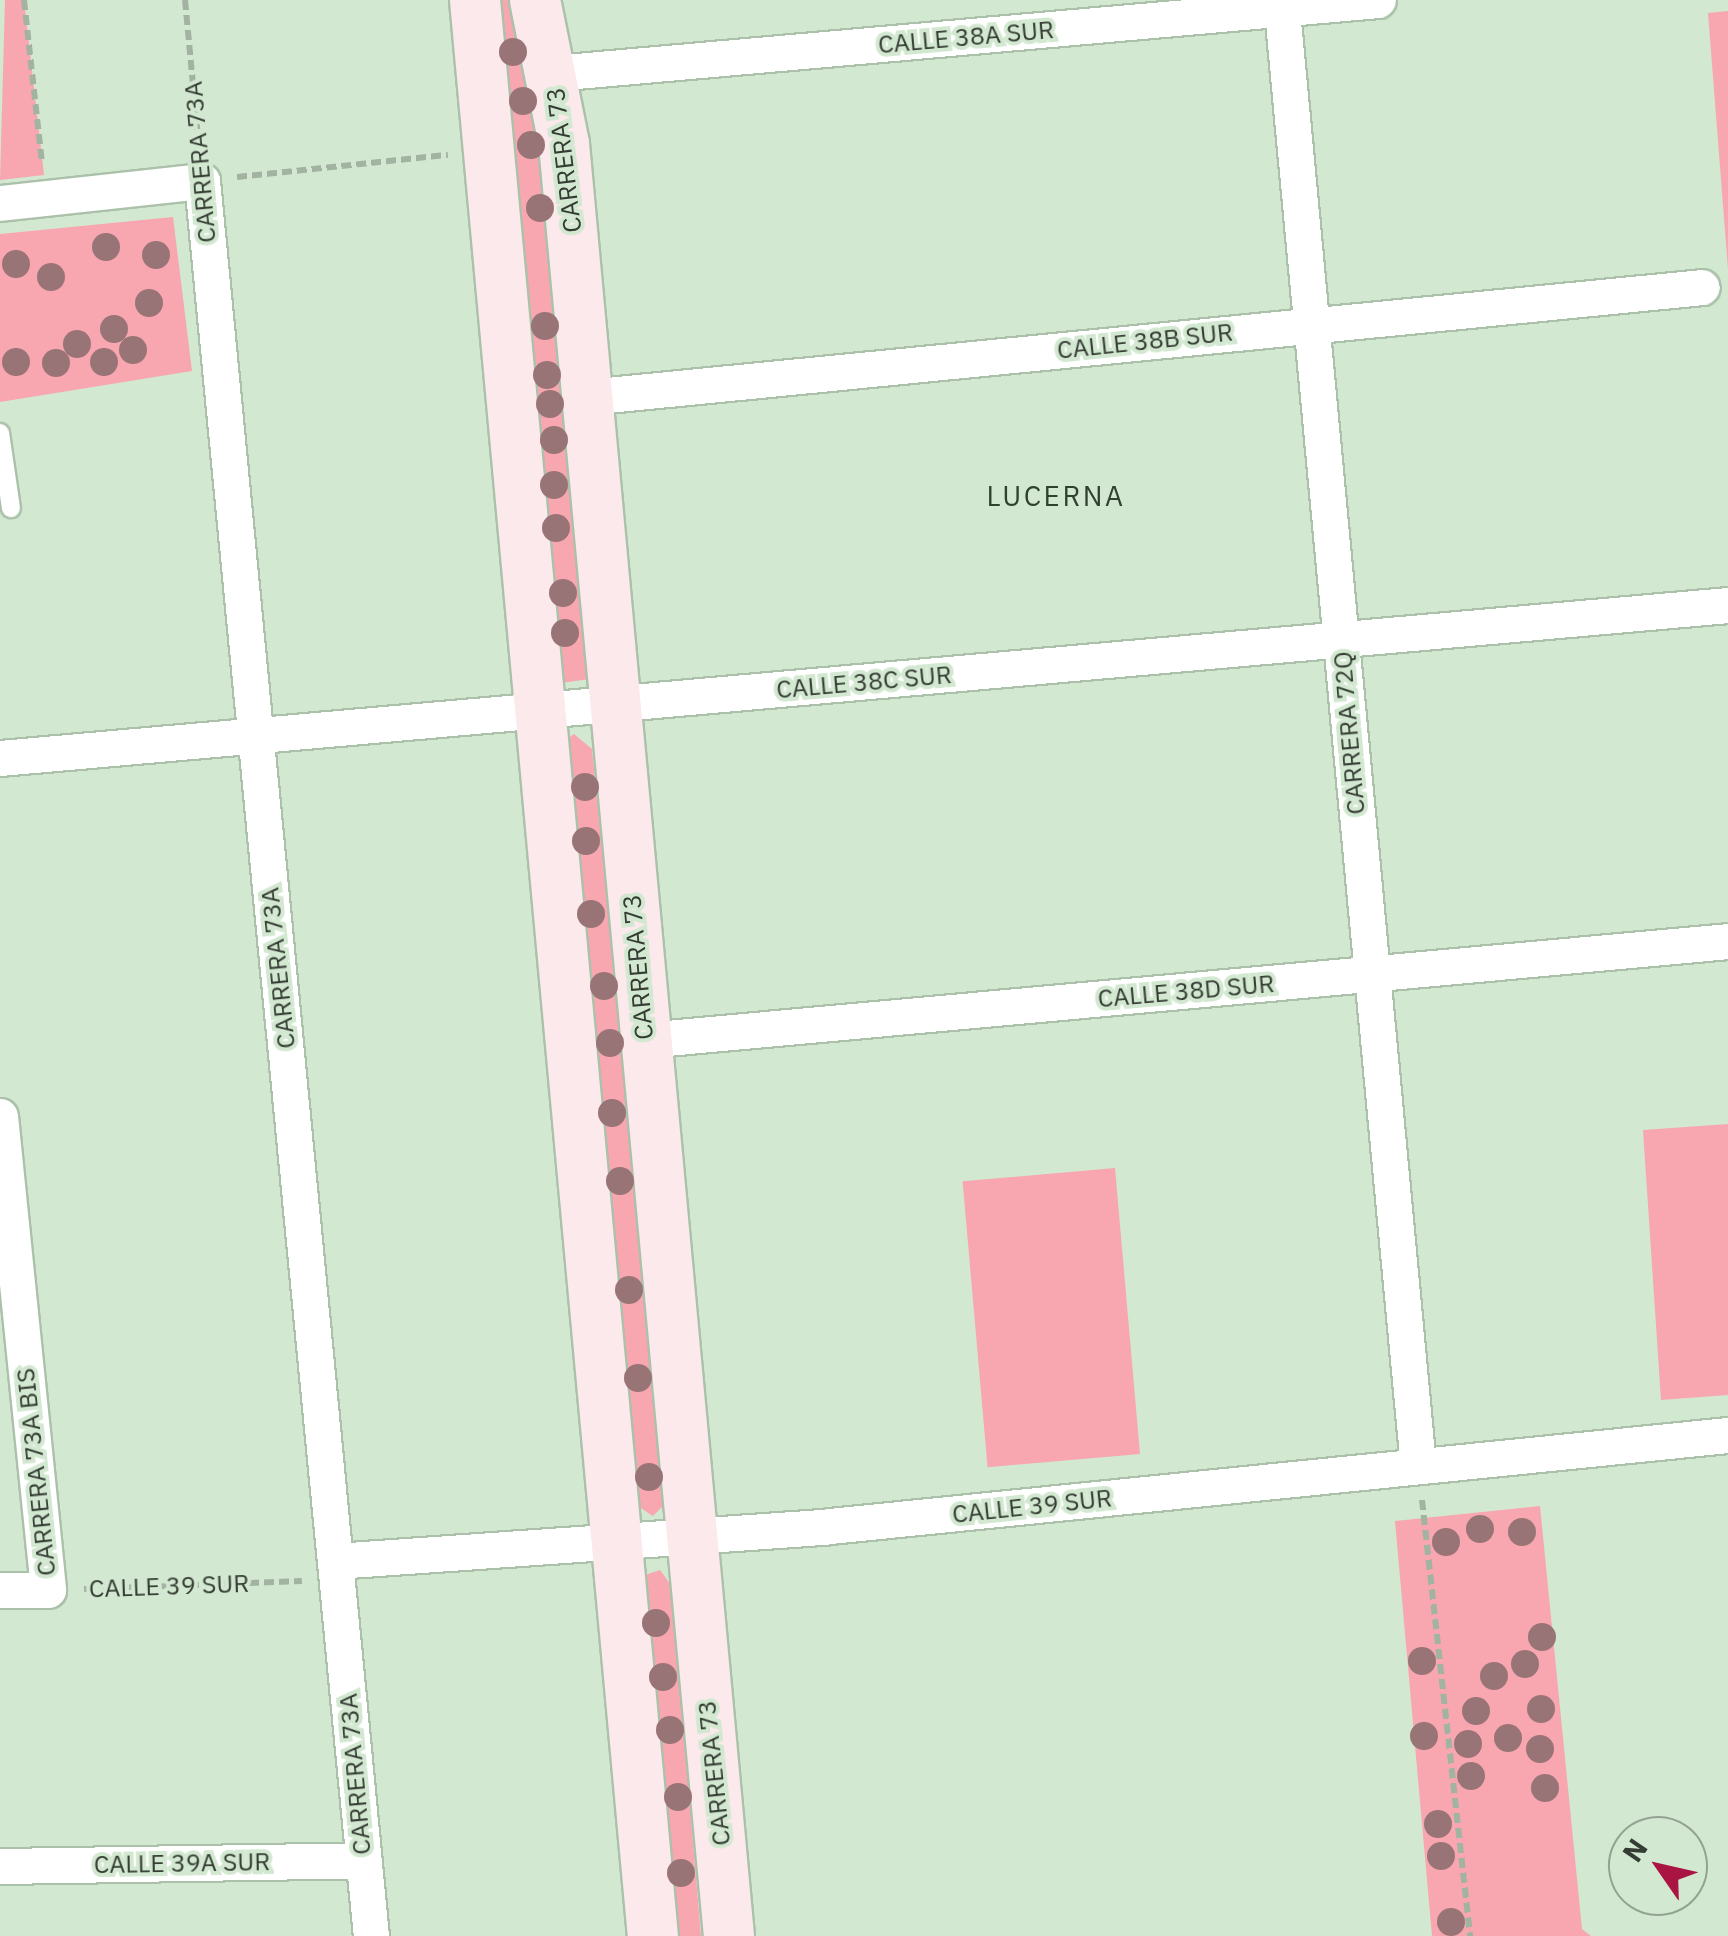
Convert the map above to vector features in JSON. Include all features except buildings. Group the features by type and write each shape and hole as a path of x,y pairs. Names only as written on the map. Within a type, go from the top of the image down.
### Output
{"street":[{"path":"475,0 653,1936"},
{"name":"CARRERA 73","path":"535,0 554,73 587,397 612,703 729,1936"},
{"name":"CALLE 38A SUR","path":"554,73 1281,4 1378,0"},
{"name":"CARRERA 72Q","path":"1281,4 1418,1466"},
{"path":"0,203 202,181"},
{"name":"CARRERA 73A","path":"202,181 370,1936"},
{"name":"CALLE 38B SUR","path":"587,397 1702,287"},
{"name":"CALLE 38C SUR","path":"0,758 1728,605"},
{"name":"CALLE 38D SUR","path":"645,1040 1728,942"},
{"name":"CARRERA 73A BIS","path":"0,1116 48,1590"},
{"name":"CALLE 39 SUR","path":"336,1570 1728,1435"},
{"path":"0,1590 48,1590"},
{"name":"CALLE 39A SUR","path":"0,1866 364,1860"}],"lane":[{"path":"0,433 11,508"}],"path":[{"path":"24,0 46,198"},
{"name":"CARRERA 73A","path":"185,0 202,181"},
{"path":"202,181 456,154"},
{"path":"1418,1466 1470,1936"},
{"name":"CALLE 39 SUR","path":"48,1590 336,1570"}],"shaded area":[{"path":"5,0 24,0 44,175 0,180"},
{"path":"499,0 511,0 553,171 590,679 554,684"},
{"path":"1728,11 1728,269 1708,13"},
{"path":"173,217 192,371 0,402 0,234"},
{"path":"574,734 592,749 668,1501 653,1516 636,1505 564,741"},
{"path":"1728,1124 1728,1395 1661,1400 1643,1130"},
{"path":"1115,1168 1140,1454 988,1467 963,1181"},
{"path":"1540,1506 1582,1929 1591,1936 1432,1936 1395,1521"},
{"path":"660,1570 671,1585 701,1936 669,1936 642,1576"}],"district":[{"name":"LUCERNA","path":"1056,496"}]}
